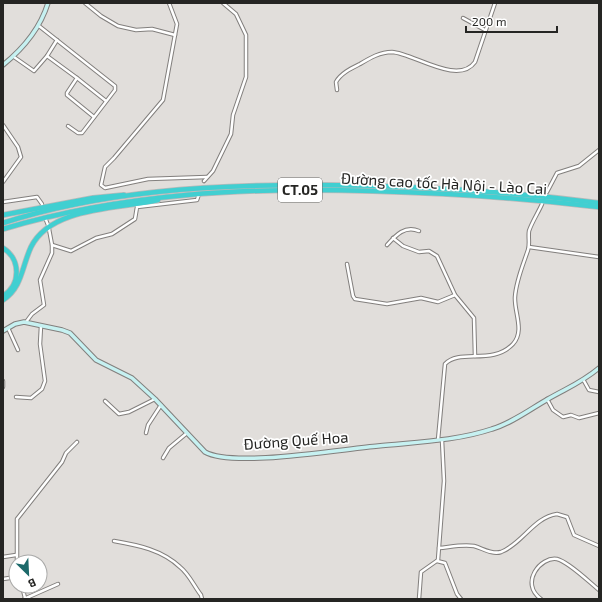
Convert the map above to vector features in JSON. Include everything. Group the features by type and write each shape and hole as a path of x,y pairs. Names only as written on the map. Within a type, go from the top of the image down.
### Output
{"highway":[{"name":"Đường cao tốc Hà Nội - Lào Cai","path":"3,223 93,202 143,194 208,188 277,185 345,185 469,189 599,203"},
{"name":"Đường cao tốc Hà Nội - Lào Cai","path":"3,229 94,206 178,196 278,189 471,195 599,208"},
{"path":"3,215 104,196 143,194"},
{"path":"3,300 15,289 32,246 38,235 48,227 62,220 98,210 178,196"},
{"path":"3,248 11,255 15,262 17,274 12,288 3,296"}],"street":[{"path":"3,65 14,57 39,26 48,3"},
{"path":"85,3 101,16 118,26 134,29 152,29 175,35"},
{"path":"169,3 176,21 175,35 163,100 114,158 105,166 101,185 106,188 148,179 207,177"},
{"path":"204,181 213,171 231,134 233,115 246,77 246,35 236,14 223,3"},
{"path":"337,90 336,82 344,74 384,53 399,53 445,70 458,70 470,66 475,62 495,3"},
{"path":"463,18 485,30"},
{"path":"39,26 58,39 116,86 115,90 80,134 68,126"},
{"path":"14,57 34,71 47,56 58,39"},
{"path":"47,56 106,101"},
{"path":"77,78 67,95 94,117"},
{"path":"3,125 15,141 21,155 19,161 3,182"},
{"path":"547,192 557,172 579,166 599,150"},
{"path":"52,244 71,250 96,238 112,234 129,223 136,217 137,207 197,200 199,194"},
{"path":"3,202 37,197 42,204"},
{"path":"437,562 444,481 440,440 445,364 456,358 497,354 508,348 517,338 518,327 515,294 529,247 530,230 542,204"},
{"path":"46,220 48,225"},
{"path":"26,322 32,314 44,305 40,280 50,259 52,244 49,229"},
{"path":"387,245 393,238 407,229 419,231"},
{"path":"393,238 403,246 419,252 430,251 437,256 454,295 474,318 475,356"},
{"path":"529,247 599,257"},
{"path":"347,264 353,296 355,299 387,304 421,298 438,302 454,295"},
{"name":"Đường Quế Hoa","path":"3,331 20,322 26,322 70,333 96,360 130,377 155,399 208,454 246,458 280,457 440,440 494,429 521,416 547,399 584,381 599,368"},
{"path":"16,397 31,398 42,389 45,381 40,344 41,325"},
{"path":"8,328 18,350"},
{"path":"584,381 589,390 599,392"},
{"path":"3,382 4,388"},
{"path":"105,401 120,414 129,412 155,399"},
{"path":"547,399 553,410 562,417 571,415 579,418 599,413"},
{"path":"146,433 148,425 161,405"},
{"path":"163,458 169,448 187,433"},
{"path":"16,554 18,517 62,462 66,454 77,442"},
{"path":"439,548 473,546 494,552 501,552 518,540 539,521 557,514 567,517 574,535 599,546"},
{"path":"114,542 139,545 155,551 179,566 201,594 202,599"},
{"path":"541,599 535,595 532,588 532,576 542,564 554,559 563,561 599,590"},
{"path":"420,599 421,572 437,562 445,563 457,594 461,599"},
{"path":"24,599 58,584"}]}
